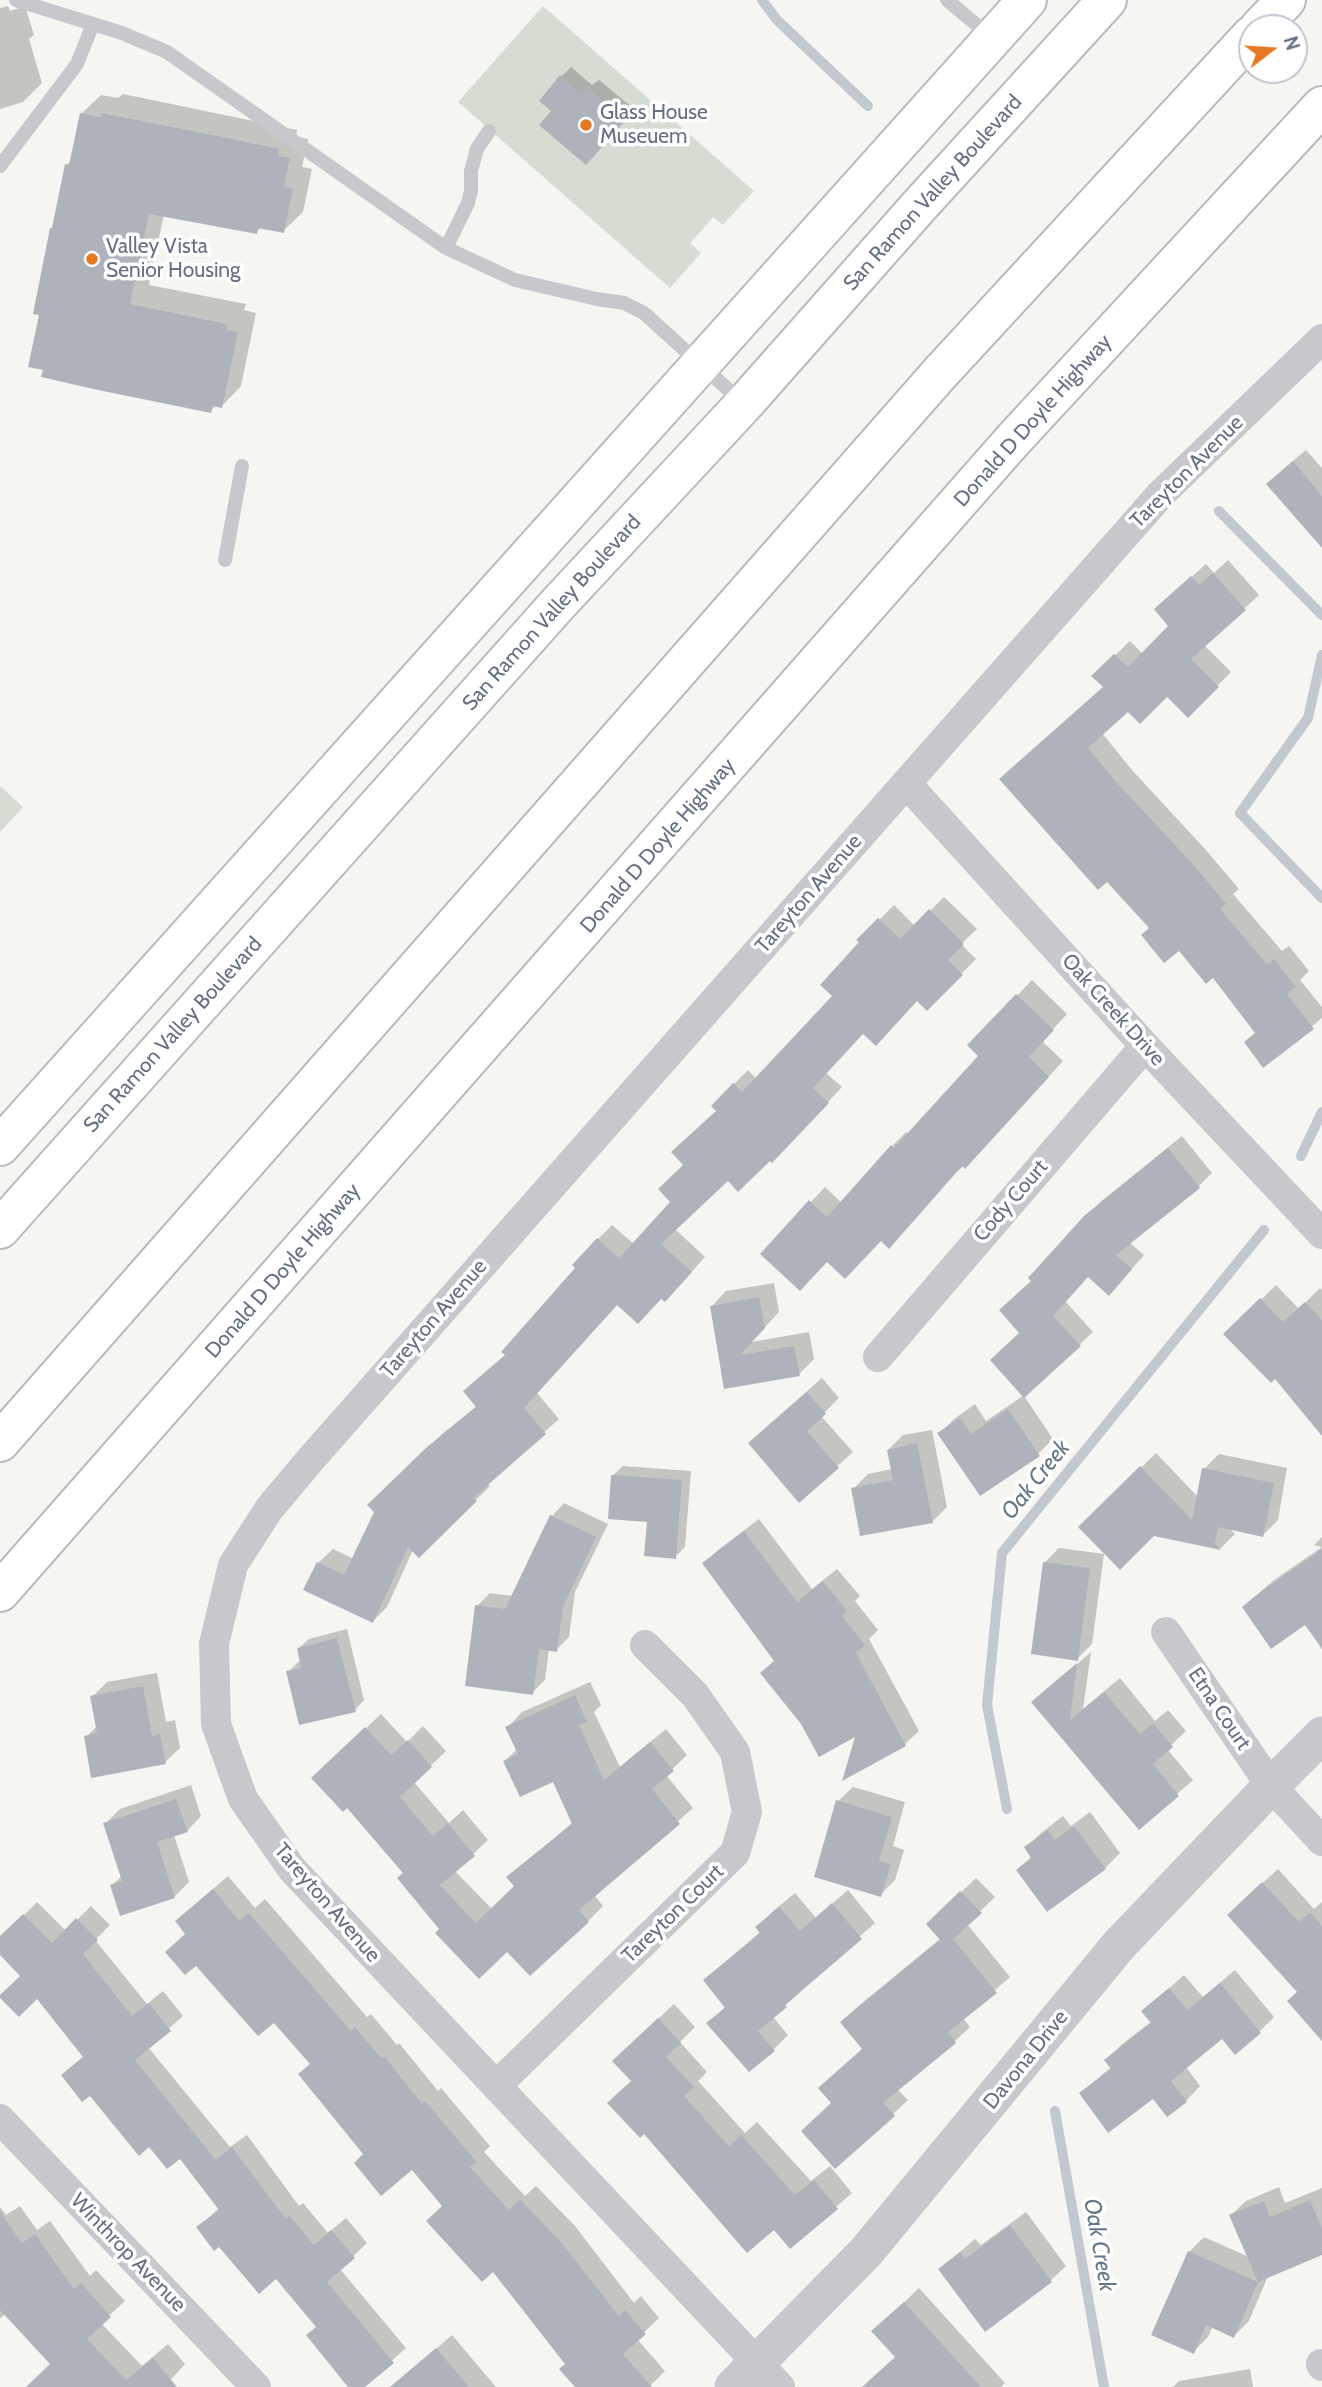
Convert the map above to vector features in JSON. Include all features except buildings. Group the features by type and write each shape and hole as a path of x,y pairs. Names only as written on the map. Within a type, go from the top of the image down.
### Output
{"main road":[{"path":"0,1146 1027,0"},
{"name":"San Ramon Valley Boulevard","path":"0,1228 557,605 744,404 1107,0"},
{"path":"1272,14 1286,0"},
{"path":"0,1442 940,373 1238,50"},
{"name":"Donald D Doyle Highway","path":"0,1592 1013,440 1322,106"}],"street":[{"name":"Tareyton Avenue","path":"757,2379 496,2086 292,1869 243,1799 216,1724 214,1644 233,1565 269,1509 311,1459 1161,494 1322,339"},
{"name":"Oak Creek Drive","path":"906,783 1145,1046 1322,1234"},
{"name":"Cody Court","path":"878,1357 1145,1046"},
{"name":"Etna Court","path":"1166,1632 1271,1786 1322,1841"},
{"name":"Tareyton Court","path":"496,2086 735,1853 747,1812 735,1752 695,1695 645,1645"},
{"name":"Davona Drive","path":"757,2379 866,2252 1119,1945 1322,1735"},
{"name":"Winthrop Avenue","path":"0,2119 256,2387"}],"lane":[{"path":"16,0 122,33 167,52 446,248 515,280 624,303 644,313 744,404"},
{"path":"947,0 992,38"},
{"path":"0,166 77,64 93,24"},
{"path":"446,248 468,203 471,171 477,149 489,131"},
{"path":"225,560 242,466"}],"shaded area":[{"path":"543,6 754,191 723,225 713,217 690,243 701,253 670,288 458,102"},
{"path":"0,786 23,807 0,832"}],"waterway":[{"name":"Oak Creek","path":"762,0 777,20 868,106"},
{"name":"Oak Creek","path":"1219,511 1322,615"},
{"name":"Oak Creek","path":"1322,655 1308,718 1240,813 1322,898"},
{"name":"Oak Creek","path":"1301,1156 1322,1112"},
{"name":"Oak Creek","path":"1007,1809 987,1705 1002,1553 1264,1230"},
{"name":"Oak Creek","path":"1055,2111 1104,2387"}],"place":[{"name":"Glass House Museuem","path":"586,125"},
{"name":"Valley Vista Senior Housing","path":"92,259"}]}
